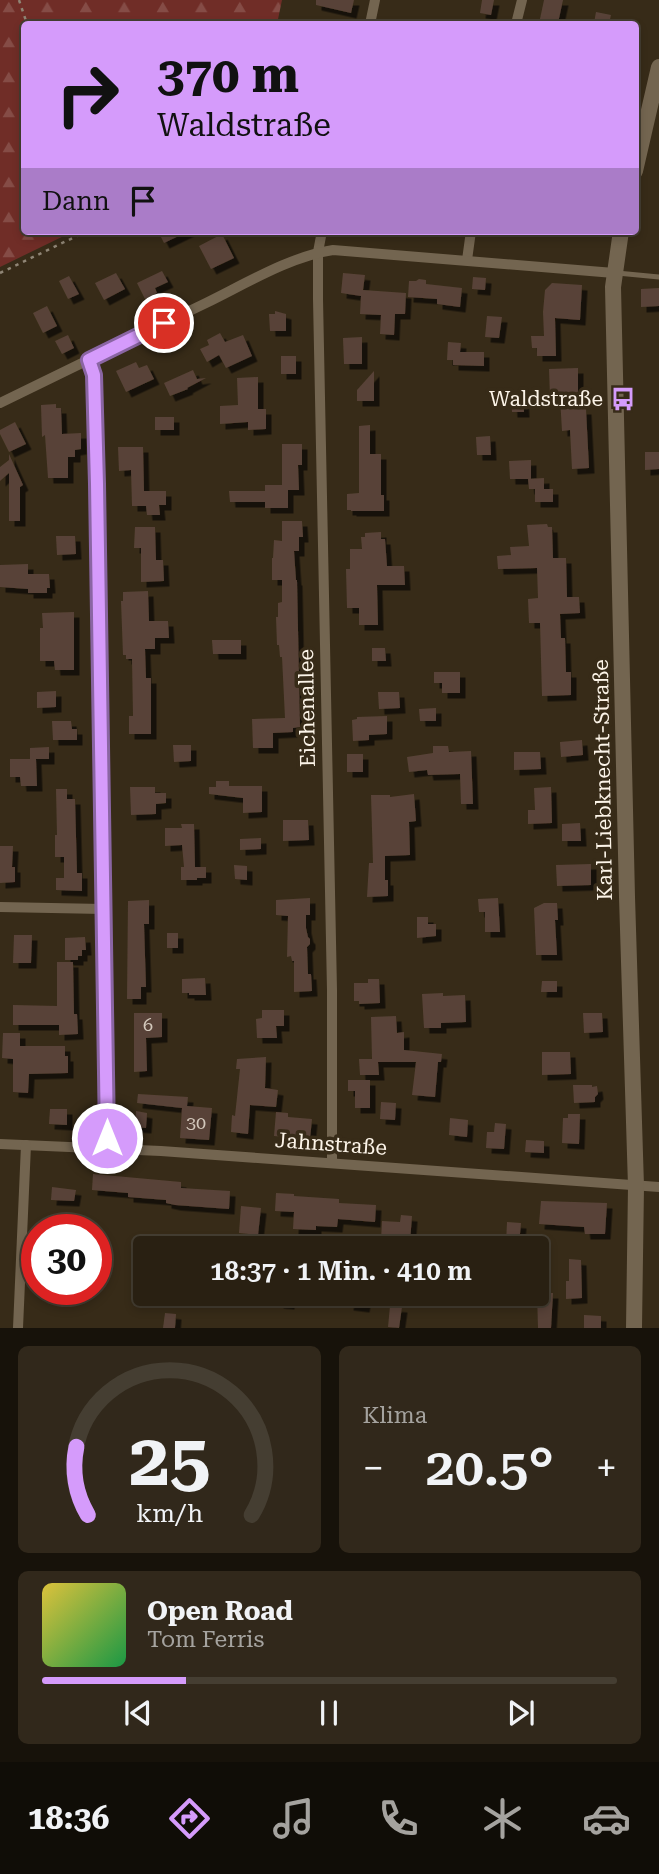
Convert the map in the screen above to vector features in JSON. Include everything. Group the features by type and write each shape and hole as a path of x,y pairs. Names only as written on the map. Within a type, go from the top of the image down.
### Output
{"street":[{"path":"371,21 375,0"},
{"path":"517,21 522,0"},
{"path":"639,154 659,66"},
{"name":"Eichenallee","path":"321,235 318,252 318,331 332,1000 332,1163"},
{"path":"467,260 470,235"},
{"name":"Karl-Liebknecht-Straße","path":"620,235 614,273 636,1186 634,1328"},
{"path":"0,403 301,257 318,252 333,250 614,273"},
{"path":"89,360 94,375 97,484 106,1147"},
{"path":"0,906 103,909"},
{"name":"Jahnstraße","path":"0,1144 106,1147 659,1187"},
{"path":"18,1328 26,1145"}],"lane":[{"path":"614,273 659,277"}],"path":[{"path":"19,0 26,21"},
{"path":"0,273 77,235"}],"green space":[{"path":"0,0 282,0 278,21 21,21 21,235 66,235 0,267"}],"building":[{"path":"316,0 354,0 351,13 316,5"},
{"path":"482,0 494,0 491,15 480,13"},
{"path":"544,0 563,0 558,21 540,19"},
{"path":"596,12 611,15 610,21 594,21"},
{"path":"160,235 181,235 164,243"},
{"path":"222,235 234,258 211,269 199,246"},
{"path":"162,271 168,282 155,288 157,293 145,299 137,283"},
{"path":"116,273 125,289 104,300 95,283"},
{"path":"343,273 365,275 363,290 406,293 405,314 395,314 394,335 380,334 381,315 360,314 361,296 341,293"},
{"path":"69,276 79,294 68,299 59,281"},
{"path":"473,277 486,278 485,290 472,289"},
{"path":"426,280 426,284 462,288 460,307 437,304 437,299 408,297 409,281"},
{"path":"552,283 582,285 580,320 555,318 556,356 537,356 537,348 532,348 531,336 544,336 545,290"},
{"path":"659,288 659,306 641,307 641,289"},
{"path":"47,306 57,326 43,333 33,313"},
{"path":"275,311 286,314 286,331 270,331 269,314 275,314"},
{"path":"487,316 502,317 499,338 485,337"},
{"path":"220,333 225,342 243,335 252,356 226,368 219,355 207,362 200,349 209,345 207,340"},
{"path":"68,335 74,348 62,354 55,341"},
{"path":"362,337 362,364 344,364 343,338"},
{"path":"448,342 461,343 460,352 484,352 484,366 453,365 453,360 447,360"},
{"path":"281,356 296,356 296,374 281,374"},
{"path":"136,362 139,368 147,365 154,379 126,392 116,371"},
{"path":"578,368 578,409 586,409 589,468 572,469 570,430 562,431 560,397 550,397 549,369"},
{"path":"193,370 197,379 206,378 170,396 164,383"},
{"path":"374,371 374,401 357,401 357,390"},
{"path":"258,377 258,409 266,409 266,429 248,430 248,422 220,424 220,406 238,405 237,378"},
{"path":"523,394 524,412 512,412 511,395"},
{"path":"56,404 56,408 61,408 62,434 81,433 81,449 75,450 75,457 68,457 68,478 48,478 41,405"},
{"path":"155,417 174,417 174,430 155,430"},
{"path":"15,422 26,444 9,452 0,430"},
{"path":"370,425 370,454 381,454 381,495 384,495 384,511 351,511 347,510 347,494 359,493 359,426"},
{"path":"490,436 491,455 477,455 476,437"},
{"path":"282,444 302,444 302,465 298,465 299,490 288,490 288,508 265,508 265,502 230,502 229,491 265,491 265,485 282,485"},
{"path":"118,447 143,447 144,491 166,491 166,505 159,505 160,515 147,515 146,506 132,506 131,470 119,471"},
{"path":"645,452 659,452 659,469 645,470"},
{"path":"9,454 23,485 20,487 20,521 9,521 9,473 0,481 0,467 9,460"},
{"path":"531,460 531,479 510,479 509,461"},
{"path":"544,478 544,489 553,489 553,502 535,502 535,489 529,489 528,479"},
{"path":"282,521 302,521 303,537 299,537 299,551 294,551 300,727 293,728 293,732 273,733 273,748 253,748 252,719 285,718 282,657 277,645 276,617 278,603 282,602 282,580 272,580 274,540 282,541"},
{"path":"547,524 552,527 553,558 566,558 567,597 579,597 580,613 560,614 561,638 565,638 566,672 571,672 571,695 542,696 540,623 529,623 528,599 538,598 537,568 498,569 497,556 511,555 510,547 529,546 527,525"},
{"path":"135,527 155,527 156,560 163,560 164,581 141,582 141,548 134,548"},
{"path":"381,532 381,539 385,539 387,566 404,566 405,585 377,585 378,625 359,625 359,608 347,608 346,569 350,569 350,549 362,549 361,537 365,537 365,533"},
{"path":"56,536 75,536 76,554 57,555"},
{"path":"28,564 28,574 49,574 50,588 47,588 47,593 28,593 28,589 0,587 0,565"},
{"path":"148,591 149,621 168,621 169,638 155,638 155,649 145,649 146,678 151,678 151,734 129,734 129,716 133,716 132,659 126,659 126,655 123,655 121,601 123,592"},
{"path":"74,612 74,670 55,670 54,661 40,661 42,613"},
{"path":"212,640 241,640 241,654 213,654"},
{"path":"372,648 385,648 386,661 372,661"},
{"path":"434,672 460,672 460,693 442,693 442,683 434,683"},
{"path":"56,691 56,707 37,708 37,692"},
{"path":"378,692 399,692 400,708 379,709"},
{"path":"436,708 436,721 420,721 419,709"},
{"path":"387,716 387,734 369,735 369,740 353,741 352,720 357,717"},
{"path":"52,721 71,721 72,729 77,729 77,740 53,740"},
{"path":"582,740 583,755 561,757 560,742"},
{"path":"173,745 191,745 191,761 174,762"},
{"path":"433,746 448,746 449,752 471,751 473,804 461,804 460,774 428,775 427,770 409,772 407,757 433,753"},
{"path":"49,747 49,759 36,759 37,786 21,786 20,777 10,777 10,759 30,759 30,748"},
{"path":"514,752 540,752 541,769 514,770"},
{"path":"347,754 363,754 363,772 347,772"},
{"path":"216,781 229,781 229,786 262,786 262,812 243,813 243,798 209,794 209,787 216,787"},
{"path":"130,787 155,787 155,793 166,793 166,803 156,804 156,814 131,815"},
{"path":"551,787 552,823 528,824 528,810 535,810 534,788"},
{"path":"56,789 67,789 67,799 75,799 77,873 82,873 82,891 56,890 56,878 64,878 64,857 55,857"},
{"path":"414,794 416,821 409,822 410,855 385,856 388,896 367,897 369,863 373,863 371,795 390,797"},
{"path":"283,820 308,820 309,840 283,841"},
{"path":"580,823 581,841 562,841 562,824"},
{"path":"181,824 194,824 195,867 206,867 206,878 181,880 181,867 184,867 182,845 165,846 165,828 182,828"},
{"path":"261,838 261,849 240,850 240,839"},
{"path":"0,846 13,846 12,867 15,867 15,882 0,883"},
{"path":"591,864 591,885 557,886 556,865"},
{"path":"234,865 247,866 247,880 235,879"},
{"path":"310,898 310,915 306,915 306,928 310,939 307,947 308,974 311,974 312,991 294,992 294,961 291,956 287,957 288,916 276,915 276,900"},
{"path":"498,898 500,932 485,932 485,912 479,912 478,899"},
{"path":"149,900 149,924 144,924 146,987 141,987 141,999 127,999 128,901"},
{"path":"544,903 557,903 557,955 536,955 534,908"},
{"path":"417,917 428,917 428,924 436,924 436,936 417,938"},
{"path":"167,933 178,933 178,948 167,948"},
{"path":"14,935 32,935 31,963 13,963"},
{"path":"85,937 86,950 82,950 82,956 78,956 78,960 65,960 65,938"},
{"path":"57,962 73,962 74,1014 77,1014 78,1034 59,1035 59,1025 13,1025 13,1005 57,1006"},
{"path":"205,978 206,995 182,993 182,979"},
{"path":"368,979 379,979 380,1003 359,1004 359,1001 354,1001 354,983 368,983"},
{"path":"542,981 557,981 557,992 541,992"},
{"path":"443,993 443,996 465,995 466,1022 441,1023 441,1028 424,1028 422,994"},
{"path":"262,1010 284,1010 284,1026 276,1026 277,1038 257,1038 256,1019 262,1018"},
{"path":"134,1013 162,1013 162,1037 146,1038 147,1071 134,1072"},
{"path":"583,1013 602,1013 603,1032 584,1033"},
{"path":"396,1016 397,1033 404,1032 404,1050 442,1054 441,1062 438,1062 435,1097 412,1095 416,1062 378,1062 379,1075 360,1075 359,1059 372,1059 371,1017"},
{"path":"3,1033 20,1033 20,1046 65,1046 68,1073 29,1074 28,1093 13,1092 13,1059 2,1058"},
{"path":"542,1052 570,1052 571,1074 542,1075"},
{"path":"266,1057 265,1088 278,1090 276,1107 250,1105 248,1134 231,1132 240,1069 236,1069 237,1059"},
{"path":"348,1080 370,1080 370,1108 355,1108 355,1091 348,1091"},
{"path":"573,1085 597,1086 595,1102 574,1103"},
{"path":"138,1094 188,1097 187,1106 212,1108 209,1140 180,1138 182,1108 137,1103"},
{"path":"381,1102 396,1103 395,1120 380,1119"},
{"path":"50,1109 67,1109 67,1125 49,1124"},
{"path":"136,1111 147,1113 146,1128 135,1127"},
{"path":"276,1112 288,1113 288,1117 312,1119 310,1139 274,1136"},
{"path":"568,1114 580,1114 579,1144 562,1143 563,1118 568,1118"},
{"path":"450,1118 468,1120 467,1137 449,1135"},
{"path":"495,1123 506,1124 504,1149 486,1148 487,1132 494,1132"},
{"path":"526,1140 544,1141 544,1153 525,1152"},
{"path":"93,1174 181,1182 181,1188 230,1191 229,1209 175,1205 166,1203 166,1200 128,1197 128,1193 92,1190"},
{"path":"52,1187 76,1190 74,1201 51,1200"},
{"path":"276,1193 339,1199 339,1203 376,1205 375,1222 338,1219 337,1227 293,1229 294,1212 275,1211"},
{"path":"541,1201 607,1203 605,1234 585,1234 584,1227 539,1224"},
{"path":"241,1206 261,1208 258,1235 239,1233"},
{"path":"401,1215 412,1216 410,1236 381,1236 382,1221 400,1222"},
{"path":"507,1222 521,1223 520,1236 506,1236"},
{"path":"569,1259 581,1260 582,1298 566,1299"},
{"path":"549,1293 553,1293 551,1328 538,1328 537,1306 549,1306"},
{"path":"390,1306 402,1307 399,1328 388,1327"},
{"path":"165,1313 176,1314 175,1328 163,1328"},
{"path":"584,1315 601,1316 601,1328 584,1328"}],"place":[{"name":"Waldstraße","path":"623,399"}],"route":[{"path":"107,1138 97,484 94,375 89,360 164,323"}]}
